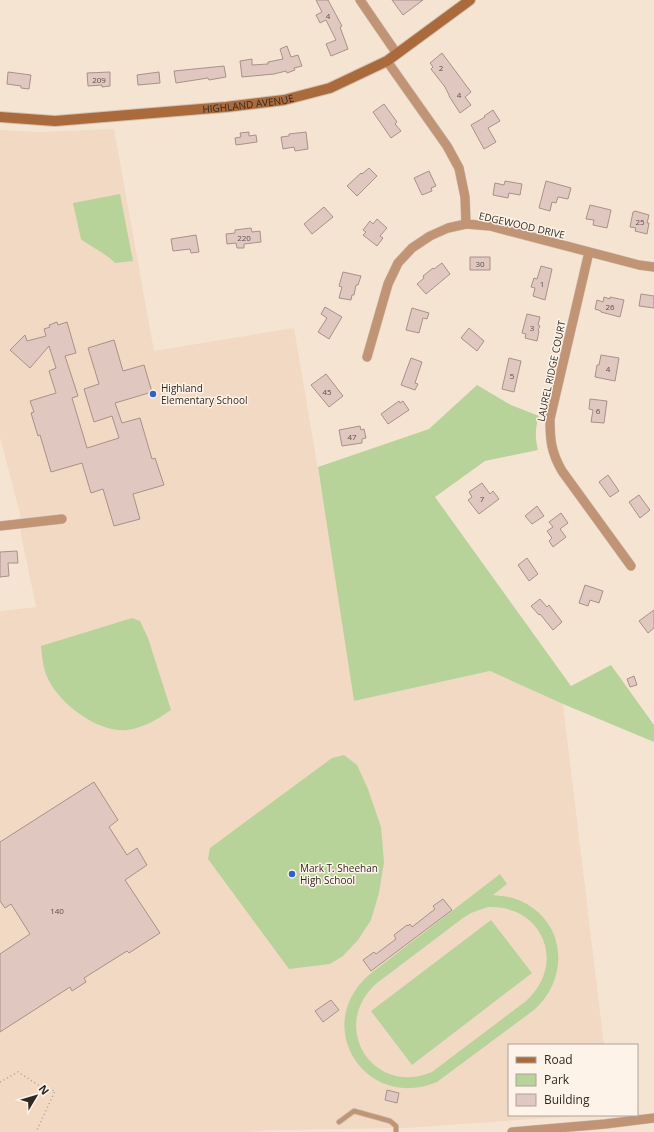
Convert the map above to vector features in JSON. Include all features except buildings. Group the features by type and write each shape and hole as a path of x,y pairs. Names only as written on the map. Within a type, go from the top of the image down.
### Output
{"street":[{"path":"360,0 397,54"},
{"name":"HIGHLAND AVENUE","path":"0,117 55,122 226,107 284,100 330,88 387,61 470,0"},
{"path":"387,61 447,146 459,168 465,197 466,224"},
{"name":"EDGEWOOD DRIVE","path":"367,357 388,284 398,263 412,248 430,236 448,228 466,224 490,226 639,265 654,267"},
{"name":"LAUREL RIDGE COURT","path":"589,252 550,419 550,437 554,457 562,471 631,566"},
{"path":"0,526 62,519"},
{"path":"512,1132 606,1124 654,1118"}],"lane":[{"path":"338,1122 354,1111 390,1121 396,1126 396,1132"}],"path":[{"path":"0,1082 18,1072 43,1088 55,1091 36,1132"}],"shaded area":[{"name":"Mark T. Sheehan High School","path":"114,129 154,351 294,328 324,505 354,701 490,671 563,704 604,1044 508,1044 508,1116 576,1116 406,1128 273,1130 246,1132 0,1132 0,611 36,607 21,535 20,514 0,437 0,130 38,132"}],"green space":[{"path":"120,194 133,261 115,263 81,239 73,203"},
{"path":"477,385 511,405 539,416 536,433 538,450 485,461 435,497 571,686 611,665 654,725 654,742 563,704 490,671 354,701 318,467 429,429"},
{"path":"132,618 140,621 148,638 171,710 145,725 127,730 116,730 92,722 61,698 46,675 41,646"},
{"path":"344,755 357,765 368,789 381,827 384,862 379,893 371,920 358,940 343,956 330,964 289,969 208,859 210,848 332,758"},
{"path":"500,874 507,884 493,895 519,900 538,912 548,924 555,938 558,953 558,968 553,983 545,997 534,1010 437,1082 411,1088 388,1085 368,1074 354,1058 346,1038 345,1017 353,995 370,974","holes":["488,907 507,909 523,916 535,926 543,939 546,954 545,970 538,986 526,1001 432,1072 411,1077 392,1075 376,1066 364,1053 357,1037 357,1019 363,1000 377,983 471,913"]},
{"path":"491,920 532,973 412,1065 371,1011"}],"place":[{"name":"Highland Elementary School","path":"153,394"},
{"name":"Mark T. Sheehan High School","path":"292,874"}]}
